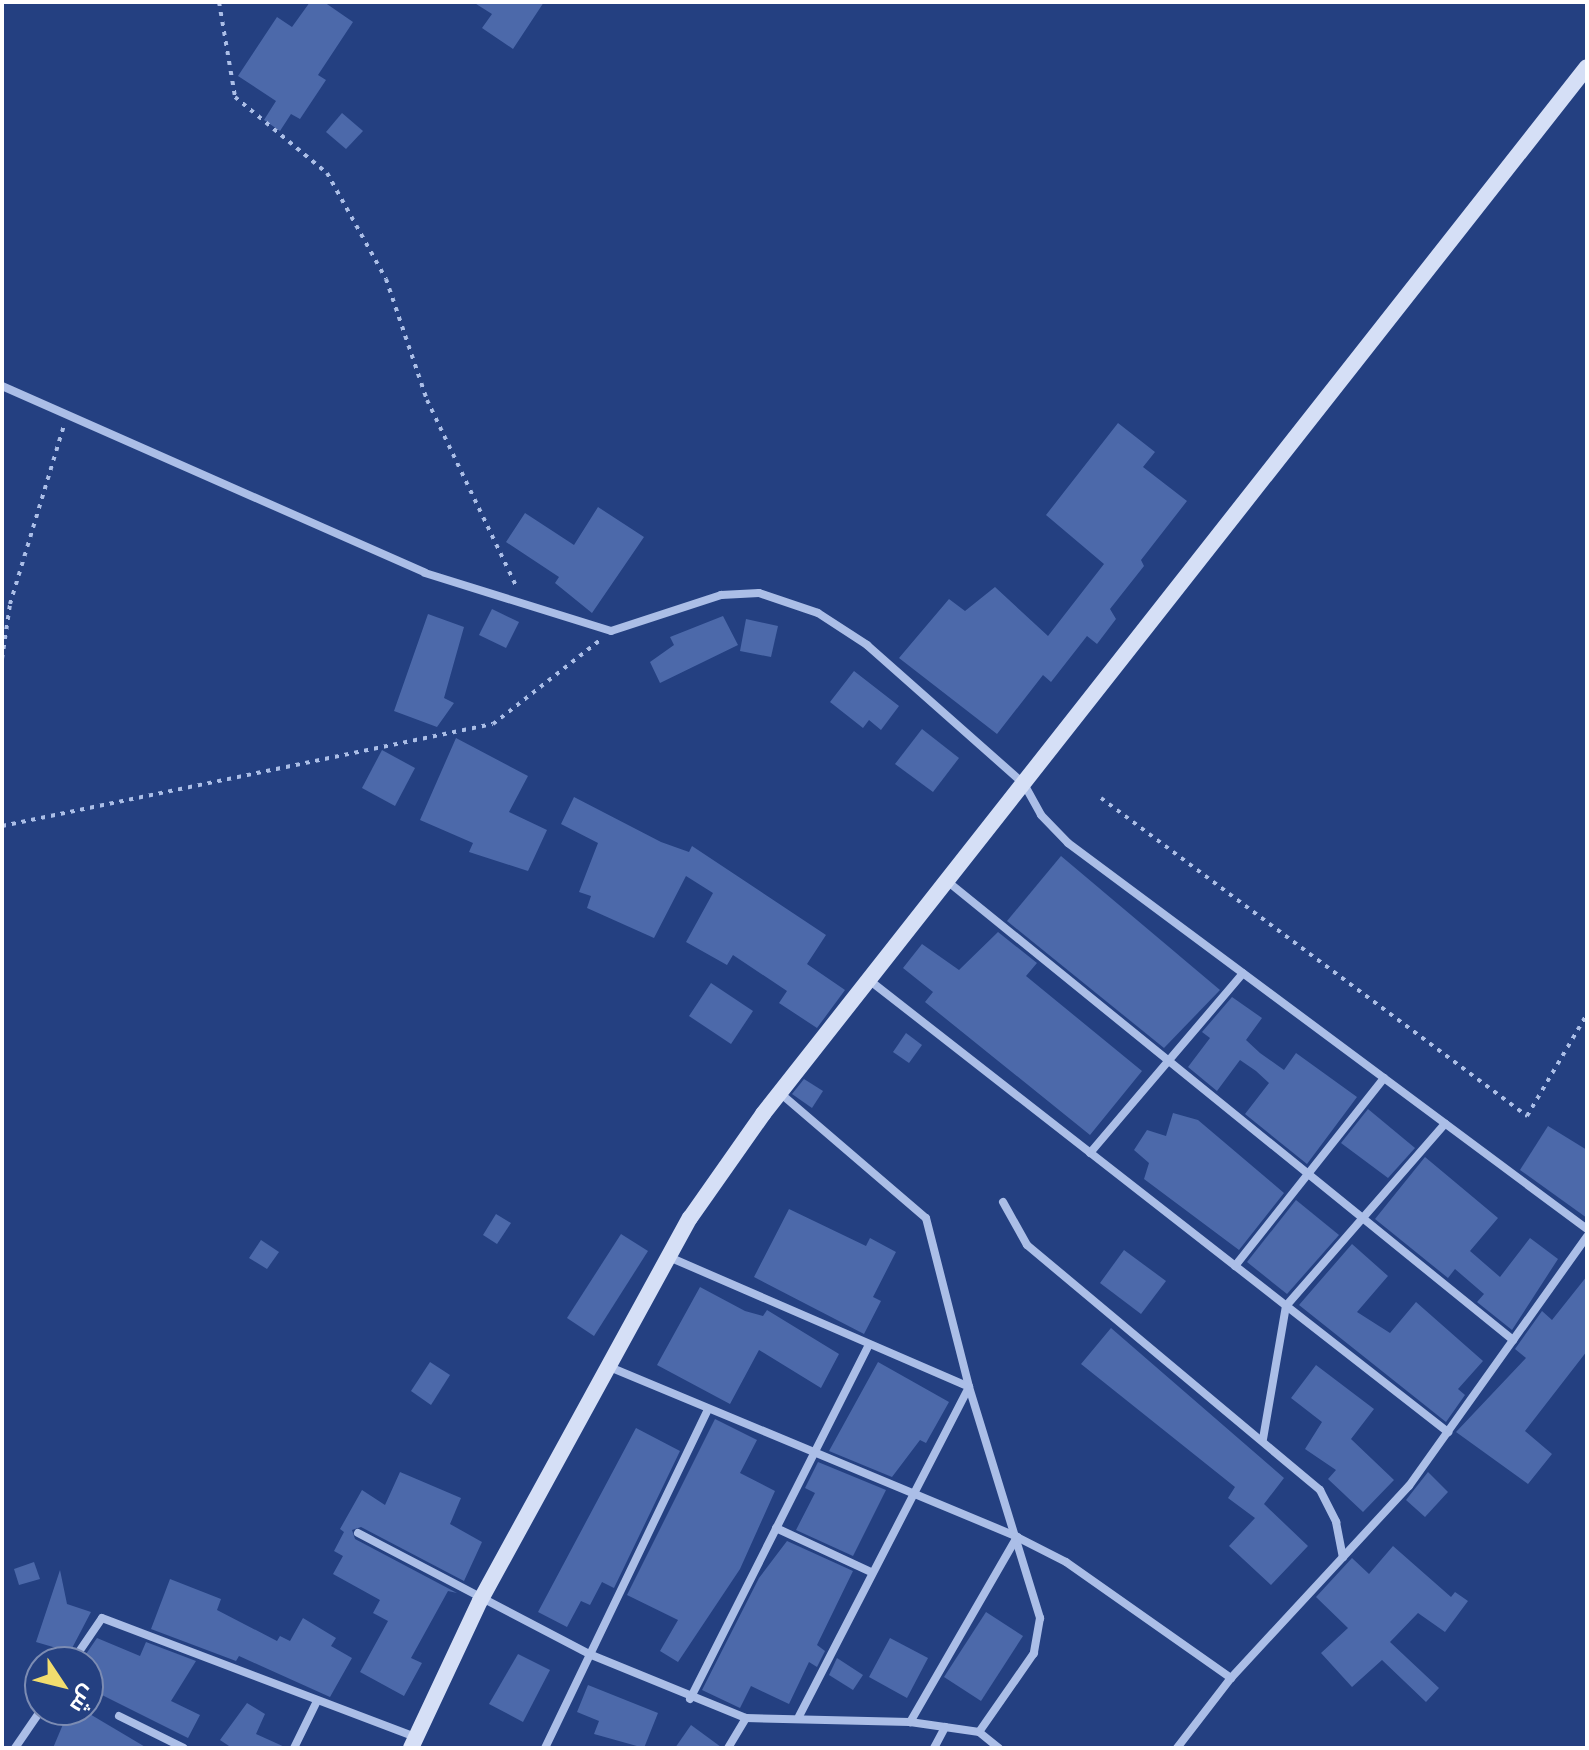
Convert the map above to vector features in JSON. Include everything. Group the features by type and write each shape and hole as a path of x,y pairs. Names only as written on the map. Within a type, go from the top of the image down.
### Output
{"main road":[{"path":"413,1743 480,1601 612,1368 668,1257 780,1093 1587,67"}],"street":[{"path":"2,386 425,573 611,631 721,595 759,593 818,613 867,645 1024,784 1041,815 1068,843 1587,1229"},
{"path":"947,881 1513,1340"},
{"path":"1090,1153 1243,973"},
{"path":"869,980 1448,1432"},
{"path":"1235,1266 1384,1078"},
{"path":"780,1093 926,1218 969,1387 1017,1537 1040,1637 979,1732"},
{"path":"1263,1439 1286,1306 1445,1124"},
{"path":"1003,1202 1027,1245 1263,1439 1320,1490 1336,1522 1343,1557"},
{"path":"1177,1748 1231,1678 1409,1486 1587,1236"},
{"path":"668,1257 868,1347 969,1387"},
{"path":"690,1699 868,1347"},
{"path":"612,1368 909,1495 1017,1537 1066,1562 1231,1678"},
{"path":"799,1717 909,1495 969,1387"},
{"path":"545,1748 708,1409"},
{"path":"776,1528 871,1572"},
{"path":"358,1533 480,1601 589,1654 690,1699 746,1718 910,1722 979,1732 999,1748"},
{"path":"910,1722 1017,1537"},
{"path":"83,1646 102,1618 317,1701 413,1743"},
{"path":"294,1748 317,1701"},
{"path":"119,1716 184,1748"},
{"path":"728,1748 746,1718"},
{"path":"15,1748 30,1726"},
{"path":"934,1748 945,1727"}],"path":[{"path":"219,2 235,97 327,173 386,279 427,400 525,606"},
{"path":"2,659 10,604 67,416"},
{"path":"2,826 493,724 611,631"},
{"path":"1101,798 1527,1116 1587,1014"}],"building":[{"path":"310,2 324,2 353,22 318,75 326,80 300,119 291,114 280,131 264,120 276,101 238,76 277,17 292,27"},
{"path":"473,2 544,2 513,49 482,28 492,14"},
{"path":"342,113 363,131 346,149 326,132"},
{"path":"1118,423 1155,452 1143,467 1187,501 1141,560 1144,566 1110,609 1116,619 1097,644 1087,636 1051,682 1043,675 997,734 899,658 949,599 965,611 995,587 1048,636 1104,564 1046,515"},
{"path":"598,507 644,537 592,613 555,583 559,577 506,542 525,513 574,545"},
{"path":"492,609 519,622 506,648 479,635"},
{"path":"428,614 464,627 444,698 454,703 437,727 394,711"},
{"path":"723,616 738,645 660,683 650,662 674,645 670,637"},
{"path":"746,619 778,626 771,657 740,651"},
{"path":"854,671 899,706 881,730 869,720 863,728 830,702"},
{"path":"922,729 959,758 933,792 895,764"},
{"path":"456,738 528,776 509,812 547,830 528,871 469,852 473,843 420,820"},
{"path":"382,750 415,768 395,806 362,788"},
{"path":"574,797 661,842 689,852 692,846 826,935 807,964 845,990 817,1028 779,1003 787,991 733,955 727,965 686,942 713,893 686,876 654,938 587,908 591,896 579,892 598,843 561,824"},
{"path":"1061,856 1220,990 1164,1048 1007,921"},
{"path":"998,932 1037,963 1026,976 1142,1071 1090,1135 925,1002 933,992 903,968 922,944 959,970"},
{"path":"711,983 753,1011 731,1044 689,1016"},
{"path":"1232,997 1262,1018 1246,1040 1260,1053 1284,1070 1296,1053 1357,1097 1307,1164 1245,1114 1269,1083 1256,1071 1240,1060 1217,1091 1188,1067 1210,1038 1202,1032"},
{"path":"906,1033 922,1045 909,1063 893,1052"},
{"path":"804,1079 823,1091 812,1108 792,1094"},
{"path":"1368,1109 1415,1148 1388,1178 1341,1143"},
{"path":"1173,1113 1198,1120 1284,1193 1239,1250 1144,1179 1149,1163 1134,1150 1147,1130 1166,1136"},
{"path":"1548,1126 1587,1150 1587,1218 1520,1170"},
{"path":"1425,1157 1498,1218 1470,1251 1500,1277 1530,1238 1558,1259 1512,1330 1477,1302 1484,1294 1455,1269 1448,1278 1375,1219"},
{"path":"1296,1200 1339,1235 1287,1294 1247,1262"},
{"path":"789,1209 866,1246 870,1238 896,1252 873,1297 881,1301 864,1334 754,1277"},
{"path":"496,1214 511,1223 497,1244 483,1235"},
{"path":"621,1234 648,1251 594,1336 567,1318"},
{"path":"261,1240 279,1252 267,1269 249,1258"},
{"path":"1352,1244 1388,1276 1357,1312 1390,1333 1416,1302 1483,1361 1458,1389 1465,1395 1446,1422 1299,1305"},
{"path":"1124,1250 1166,1281 1141,1314 1100,1283"},
{"path":"1587,1276 1587,1351 1525,1431 1552,1454 1528,1484 1456,1432 1526,1358 1515,1349 1542,1311 1552,1320"},
{"path":"700,1287 745,1311 763,1316 767,1310 839,1354 821,1388 759,1350 730,1404 657,1365"},
{"path":"1111,1328 1284,1478 1264,1504 1308,1546 1271,1585 1229,1546 1255,1518 1228,1498 1235,1487 1081,1364"},
{"path":"430,1362 450,1375 431,1405 411,1391"},
{"path":"878,1362 949,1402 926,1443 920,1440 892,1477 829,1451"},
{"path":"1316,1365 1374,1409 1351,1439 1394,1480 1363,1512 1328,1479 1336,1470 1305,1449 1322,1422 1291,1398"},
{"path":"715,1419 757,1440 740,1473 775,1491 740,1569 678,1662 660,1651 678,1620 627,1595"},
{"path":"636,1428 680,1451 614,1588 602,1582 590,1605 581,1601 567,1627 538,1612"},
{"path":"818,1462 886,1490 853,1556 796,1530 815,1493 805,1488"},
{"path":"400,1472 461,1498 450,1524 482,1542 464,1581 361,1527 352,1530 355,1539 457,1593 448,1591 411,1658 422,1663 404,1696 360,1672 388,1621 373,1613 380,1600 333,1574 343,1556 334,1551 344,1532 340,1529 362,1490 385,1505"},
{"path":"1428,1472 1448,1492 1425,1517 1406,1500"},
{"path":"787,1541 853,1571 817,1645 825,1651 817,1667 809,1662 789,1704 751,1686 740,1708 702,1690 759,1578"},
{"path":"1393,1546 1451,1597 1455,1592 1468,1601 1445,1632 1418,1613 1390,1642 1439,1688 1426,1702 1382,1660 1352,1687 1321,1653 1348,1628 1316,1597 1352,1558 1369,1574"},
{"path":"34,1562 40,1579 19,1585 14,1569"},
{"path":"60,1570 67,1604 91,1612 73,1646 50,1646 36,1642"},
{"path":"170,1579 221,1599 217,1610 277,1641 280,1636 290,1641 303,1618 336,1638 331,1646 352,1658 330,1697 239,1656 236,1661 151,1629"},
{"path":"986,1612 1023,1636 981,1701 944,1677"},
{"path":"97,1638 140,1656 146,1642 196,1661 171,1701 200,1715 188,1738 104,1696 104,1646 92,1646"},
{"path":"890,1638 928,1658 907,1698 869,1677"},
{"path":"518,1654 550,1670 523,1722 489,1704"},
{"path":"837,1658 863,1675 853,1690 829,1675"},
{"path":"588,1685 658,1713 644,1748 594,1734 599,1721 577,1712"},
{"path":"247,1703 265,1714 256,1734 287,1748 232,1748 220,1740"},
{"path":"104,1722 147,1748 53,1748 62,1726 104,1726"},
{"path":"691,1725 721,1747 721,1748 675,1748"}]}
